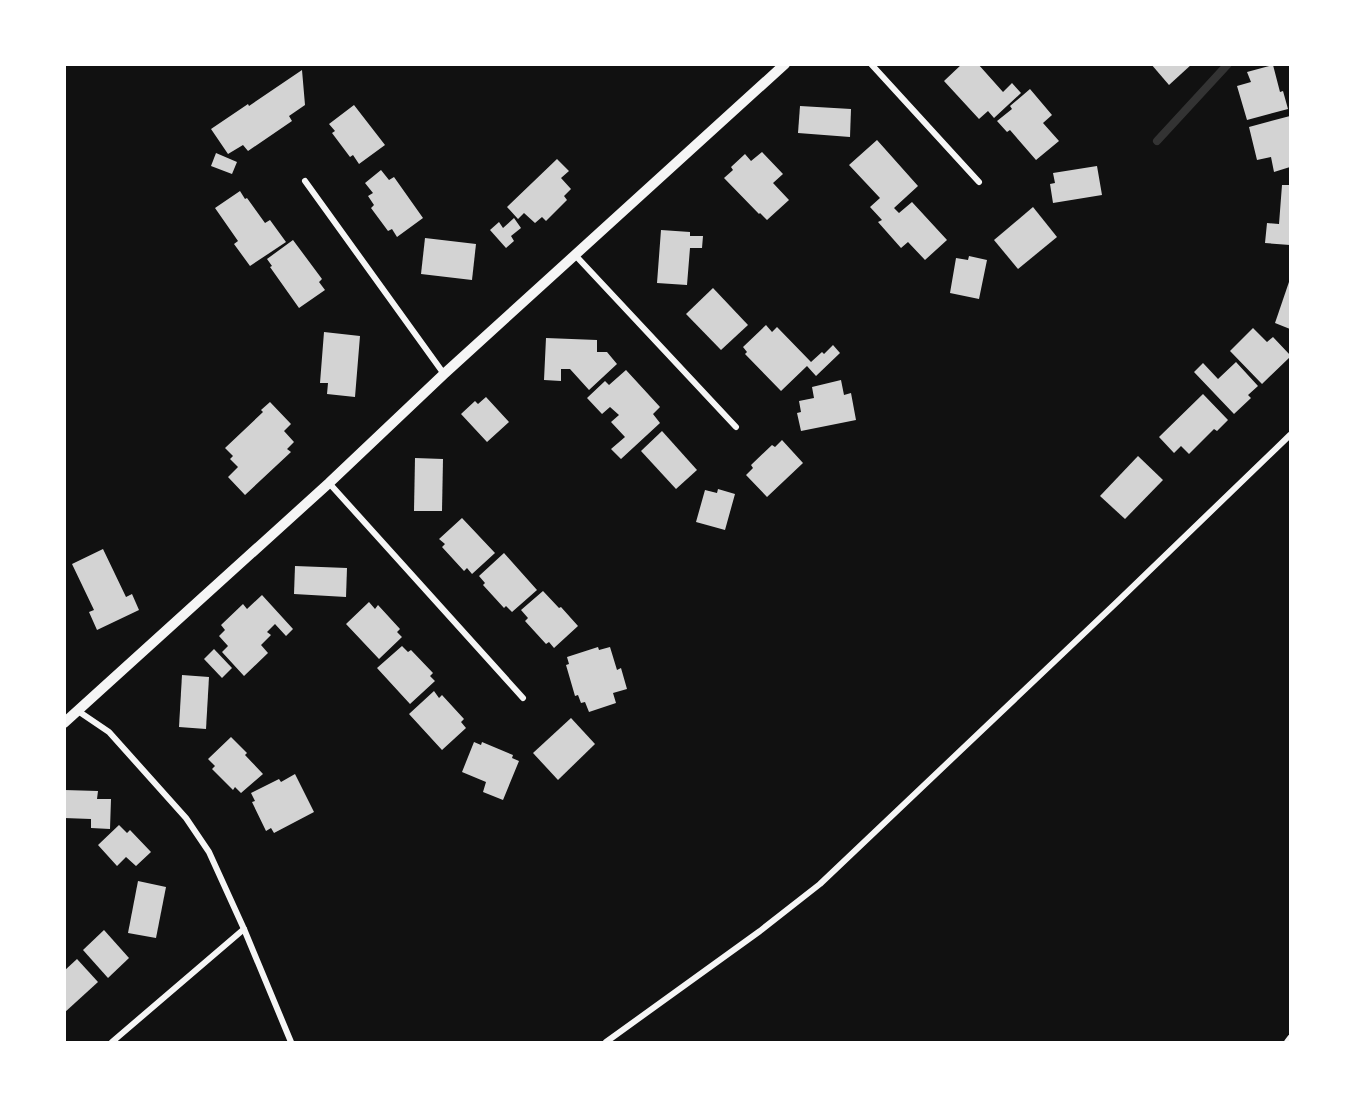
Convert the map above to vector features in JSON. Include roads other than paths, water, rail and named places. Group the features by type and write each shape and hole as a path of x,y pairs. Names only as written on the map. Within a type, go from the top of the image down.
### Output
{"street":[{"path":"64,723 785,64"},
{"path":"871,64 979,182"},
{"path":"305,182 444,375"},
{"path":"576,256 736,427"},
{"path":"606,1042 760,931 820,884 1290,435"},
{"path":"329,483 523,698"},
{"path":"78,711 108,732 186,818 209,852 291,1042"},
{"path":"112,1042 244,929"},
{"path":"1287,1042 1290,1038"}],"waterway":[{"path":"1157,141 1228,64"}]}
